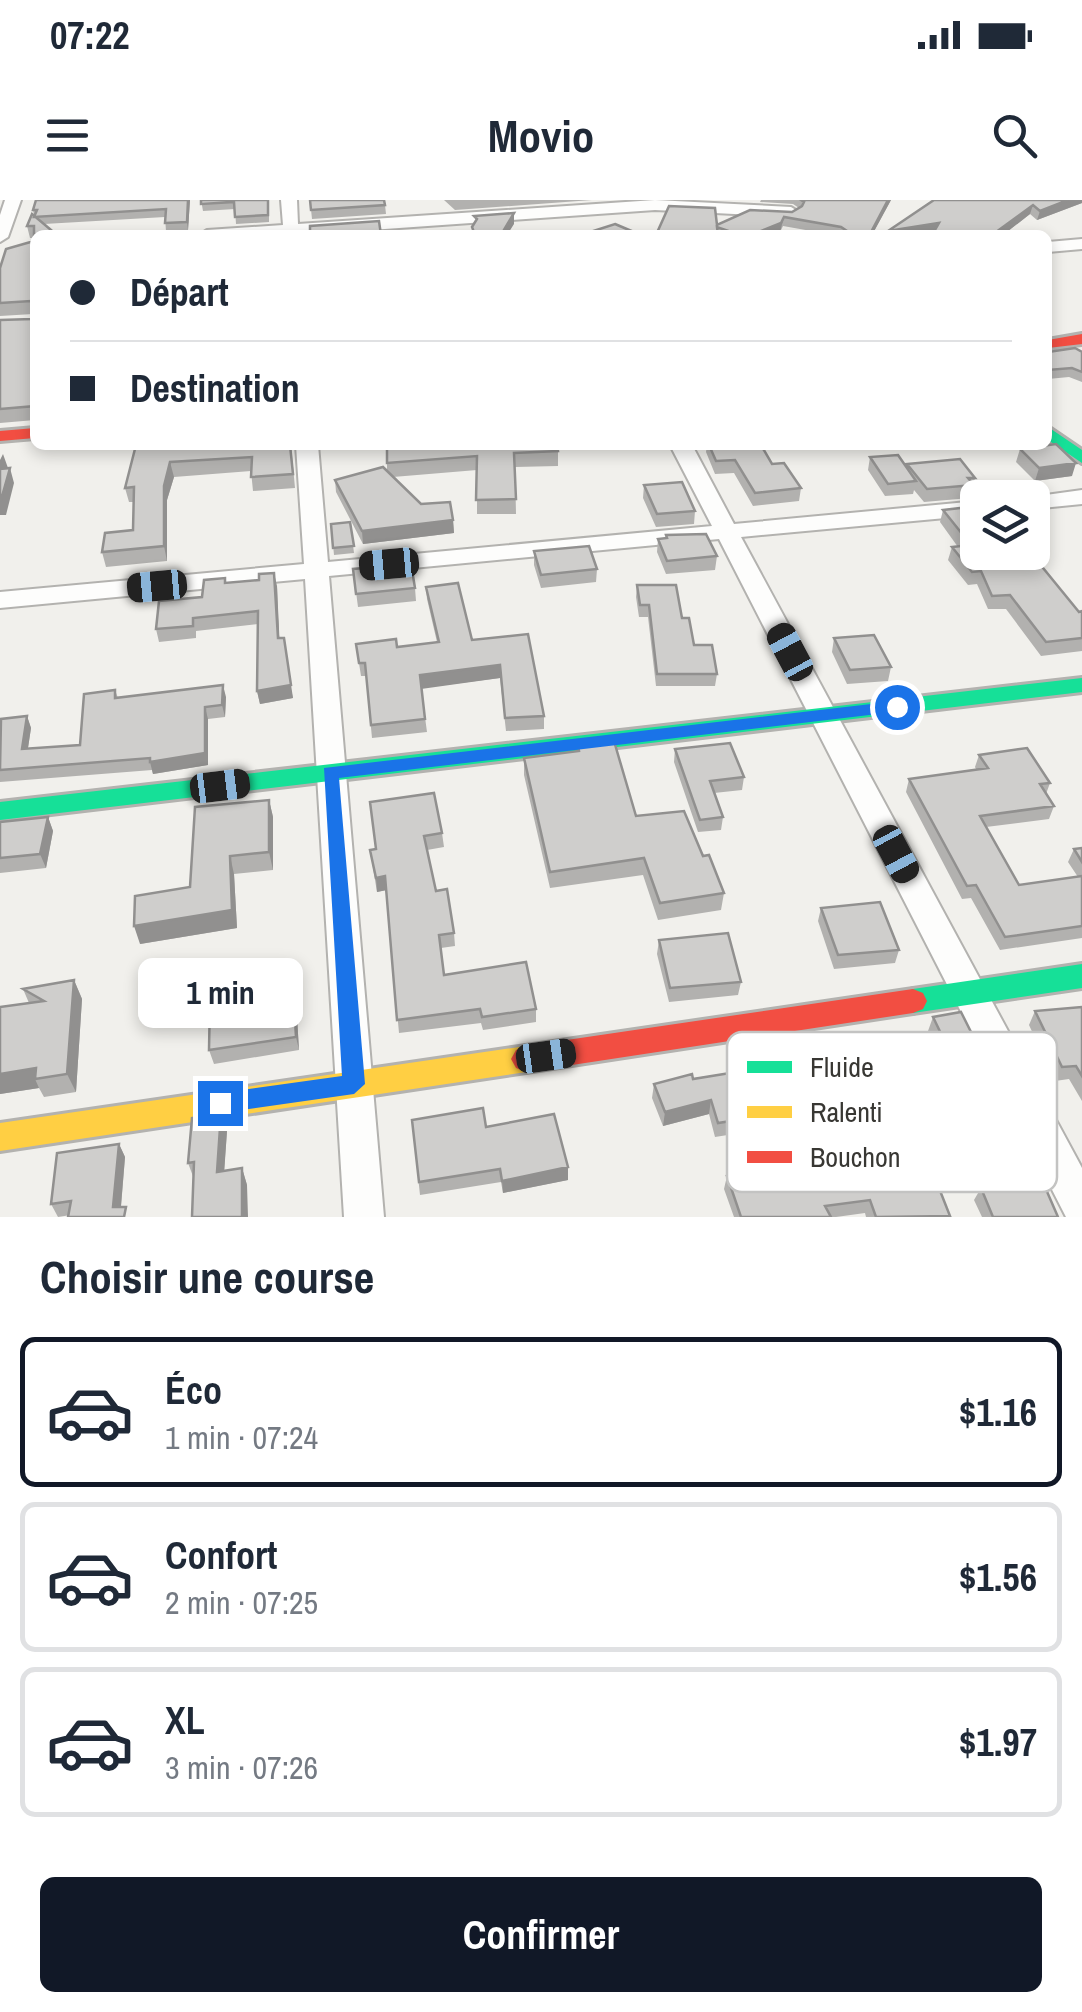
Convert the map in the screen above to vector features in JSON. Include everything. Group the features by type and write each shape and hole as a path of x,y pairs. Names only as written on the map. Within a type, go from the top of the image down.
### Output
{"street":[{"path":"0,237 13,200"},
{"path":"288,200 291,230"},
{"path":"330,230 567,218 655,206 794,206"},
{"path":"1052,248 1082,244"},
{"path":"1052,343 1082,339"},
{"path":"0,436 30,433"},
{"path":"1052,435 1082,458"},
{"path":"307,450 364,1217"},
{"path":"684,450 989,1032"},
{"path":"1050,500 1082,497"},
{"path":"0,600 960,510"},
{"path":"0,811 1082,685"},
{"path":"0,1138 1082,976"},
{"path":"1057,1160 1082,1208"}],"building":[{"path":"36,200 188,200 187,222 165,223 166,209 34,217"},
{"path":"201,200 268,200 268,215 235,217 234,202 201,204"},
{"path":"310,200 384,200 385,205 311,210"},
{"path":"801,200 888,200 872,230 846,230 784,217 781,223 764,230 658,230 669,206 715,208 717,225 750,210 792,212 804,202"},
{"path":"934,200 1068,200 1040,211 1033,205 999,230 935,230 939,223 889,230"},
{"path":"514,213 504,230 473,230 477,219 474,216"},
{"path":"32,214 51,230 34,230 34,226 27,226"},
{"path":"379,221 380,230 310,230 310,226"},
{"path":"615,224 629,230 596,230"},
{"path":"30,242 30,301 0,303 0,268 6,249"},
{"path":"30,319 30,406 0,409 0,320"},
{"path":"1075,348 1082,352 1082,372 1072,368 1052,370 1052,351"},
{"path":"1052,445 1076,463 1039,468 1021,450 1052,450"},
{"path":"135,450 291,450 293,474 251,477 252,457 170,462 164,486 164,546 102,552 105,533 133,530 134,487 125,488"},
{"path":"387,450 558,451 514,453 516,499 476,500 477,456 387,463"},
{"path":"711,450 764,450 772,464 784,463 801,488 755,493 735,460 716,461"},
{"path":"898,455 916,481 888,484 870,457"},
{"path":"960,459 975,478 960,480 960,486 927,489 907,464"},
{"path":"383,467 421,504 450,502 453,520 362,531 335,480"},
{"path":"10,468 1,500 0,500 0,469"},
{"path":"682,482 695,511 657,514 644,485"},
{"path":"960,508 960,531 943,510"},
{"path":"350,522 354,546 333,548 331,524"},
{"path":"706,534 717,556 667,561 658,539 667,538 666,535"},
{"path":"589,546 597,569 541,575 534,551"},
{"path":"411,564 415,588 356,594 353,569"},
{"path":"970,570 1045,570 1082,611 1082,638 1046,642 1010,595 992,596 981,571"},
{"path":"274,573 278,638 284,638 291,685 257,691 258,611 193,618 193,626 156,629 159,601 202,597 204,580 259,580 259,574"},
{"path":"458,583 472,640 528,634 544,716 505,718 500,665 420,675 425,719 371,725 365,663 359,663 356,644 396,639 397,647 439,642 426,587"},
{"path":"637,585 676,585 682,618 689,618 694,645 712,645 717,674 657,674 649,605 640,605"},
{"path":"874,635 891,667 850,670 834,638"},
{"path":"223,685 222,705 205,707 205,753 150,762 150,758 0,770 1,719 27,716 22,749 80,745 84,694 115,690 115,698"},
{"path":"614,741 636,816 684,811 703,856 709,855 724,893 660,903 644,858 550,872 524,758 579,751 578,745"},
{"path":"730,743 744,777 710,781 723,817 700,820 675,749"},
{"path":"1027,748 1050,783 1040,784 1054,806 980,816 1019,885 1082,876 1082,926 1005,937 976,885 967,886 909,779 988,768 979,755"},
{"path":"434,793 442,833 424,836 436,891 447,889 454,933 439,935 444,975 526,962 536,1009 482,1017 480,1009 397,1020 385,876 376,878 370,850 376,849 370,802"},
{"path":"269,800 269,852 230,856 232,910 134,926 135,896 190,887 195,807"},
{"path":"48,817 40,854 0,858 0,822"},
{"path":"880,902 899,950 838,955 821,908"},
{"path":"728,933 741,982 670,988 659,940"},
{"path":"74,980 67,1074 35,1079 36,1068 0,1074 0,1007 44,1001 23,989"},
{"path":"293,986 296,1037 209,1050 210,999"},
{"path":"1082,1007 1082,1076 1076,1066 1062,1067 1057,1057 1057,1032 1045,1032 1035,1011"},
{"path":"961,1012 971,1032 940,1032 933,1017"},
{"path":"692,1074 693,1079 727,1074 727,1122 718,1123 711,1100 665,1112 654,1084"},
{"path":"483,1108 486,1127 554,1114 568,1167 502,1181 500,1169 419,1182 412,1120"},
{"path":"221,1113 217,1172 242,1168 242,1217 192,1217 194,1162 188,1163 192,1118"},
{"path":"119,1144 113,1207 126,1207 124,1217 68,1217 71,1201 51,1204 57,1153"},
{"path":"732,1192 941,1192 950,1216 876,1217 870,1200 825,1206 831,1217 741,1217"},
{"path":"983,1192 1047,1192 1058,1217 993,1217"}],"traffic: fast":[{"path":"1052,435 1082,458"},
{"path":"0,811 1082,685"},
{"path":"913,1001 1082,976"}],"traffic: slow":[{"path":"0,1137 526,1059"}],"traffic: jam":[{"path":"1052,343 1082,339"},
{"path":"0,436 30,433"},
{"path":"526,1059 913,1001"}],"route":[{"path":"220,1103 354,1084 330,773 897,707"}]}
